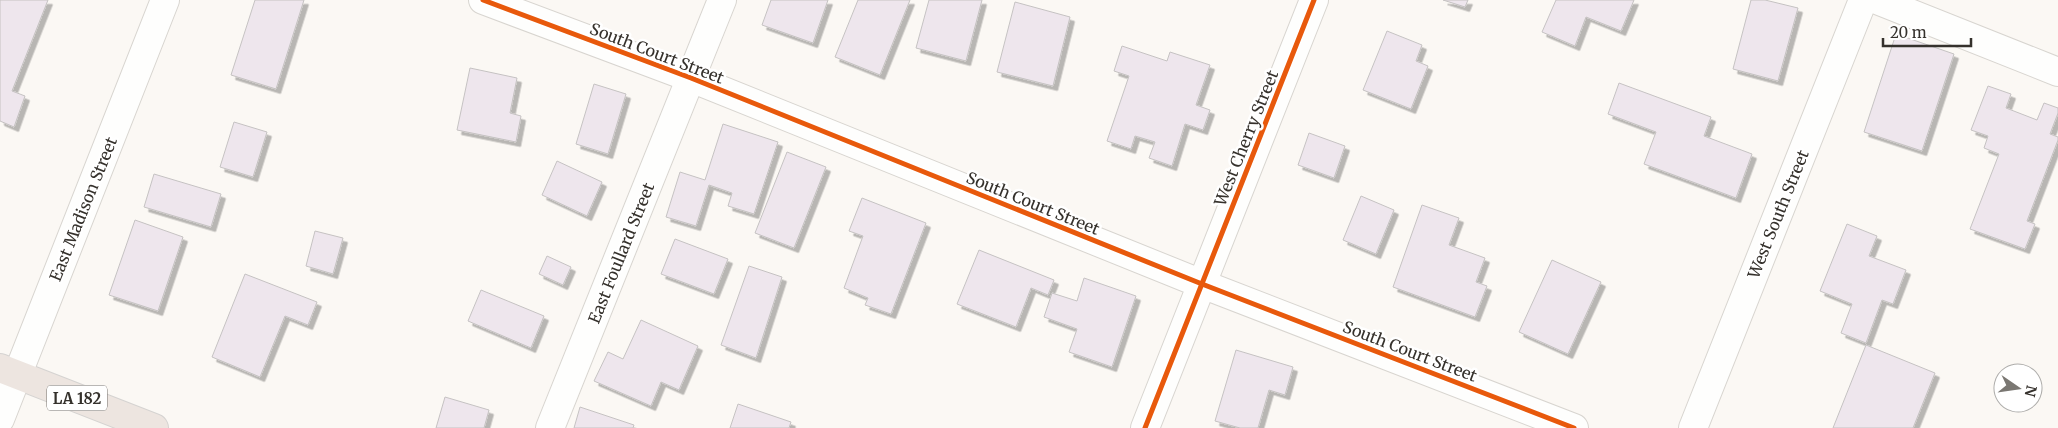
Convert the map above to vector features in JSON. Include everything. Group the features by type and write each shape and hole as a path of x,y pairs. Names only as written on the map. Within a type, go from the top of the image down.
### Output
{"main road":[{"name":"LA 182","path":"9,371 154,428"}],"street":[{"name":"East Madison Street","path":"0,419 9,371 165,0"},
{"name":"South Court Street","path":"483,0 691,78 1202,284 1574,428"},
{"name":"East Foullard Street","path":"550,428 722,0"},
{"name":"West Cherry Street","path":"1145,428 1314,0"},
{"name":"West South Street","path":"1694,428 1863,0"},
{"path":"1877,0 2058,72"}],"building":[{"path":"0,0 48,0 12,91 25,96 14,127 0,121"},
{"path":"255,0 304,0 276,89 231,75"},
{"path":"771,0 828,0 813,43 762,25"},
{"path":"858,0 910,0 880,75 835,57"},
{"path":"929,0 982,0 966,61 916,48"},
{"path":"1443,0 1468,0 1465,7"},
{"path":"1556,0 1634,0 1621,31 1586,17 1575,46 1542,32"},
{"path":"1751,0 1765,0 1798,8 1778,81 1733,69"},
{"path":"1015,2 1070,17 1053,86 997,72"},
{"path":"1387,31 1422,45 1416,61 1428,66 1411,109 1363,90"},
{"path":"1896,34 1954,54 1922,151 1864,132"},
{"path":"1122,46 1167,61 1170,52 1210,65 1196,105 1210,110 1203,130 1185,124 1172,166 1149,158 1155,142 1135,136 1131,149 1107,141 1129,76 1114,71"},
{"path":"470,68 517,78 510,113 521,116 516,142 457,130"},
{"path":"1619,83 1711,117 1704,136 1752,154 1736,198 1644,164 1656,132 1608,114"},
{"path":"594,84 626,94 608,154 576,144"},
{"path":"1988,86 2011,94 2006,108 2037,120 2044,103 2058,108 2050,134 2058,137 2058,140 2027,221 2035,224 2025,249 1970,229 1999,154 1984,148 1988,136 1971,130"},
{"path":"234,122 267,132 253,177 220,167"},
{"path":"723,124 778,142 754,214 728,206 732,193 709,185 696,226 666,217 680,172 705,180"},
{"path":"1309,133 1345,146 1334,178 1298,165"},
{"path":"787,152 826,167 794,248 755,233"},
{"path":"557,161 602,182 587,216 542,195"},
{"path":"154,174 221,194 211,227 144,207"},
{"path":"1361,196 1394,210 1376,254 1343,240"},
{"path":"862,198 926,223 891,314 865,305 868,298 844,288 863,236 849,231"},
{"path":"1422,205 1459,218 1449,245 1485,258 1476,282 1487,286 1475,317 1393,287"},
{"path":"135,220 183,237 158,311 109,295"},
{"path":"1847,224 1877,236 1869,256 1906,270 1893,304 1882,300 1866,343 1841,333 1852,304 1820,291"},
{"path":"315,231 343,238 333,274 306,266"},
{"path":"675,239 728,259 714,294 661,274"},
{"path":"979,250 1054,280 1048,295 1031,288 1016,327 957,304"},
{"path":"547,256 571,267 563,285 539,274"},
{"path":"1552,260 1601,282 1568,354 1519,332"},
{"path":"749,266 782,277 756,358 721,345"},
{"path":"245,274 317,302 308,325 285,316 260,377 212,357"},
{"path":"1084,278 1136,296 1112,367 1069,352 1077,329 1044,317 1052,293 1077,301"},
{"path":"481,290 544,316 531,348 468,321"},
{"path":"641,320 698,346 679,390 661,382 651,406 594,381 608,352 623,359"},
{"path":"1866,345 1935,373 1913,428 1833,428"},
{"path":"1236,350 1293,367 1285,395 1269,390 1258,428 1240,428 1215,421"},
{"path":"445,397 489,410 484,428 436,428"},
{"path":"738,404 791,422 789,428 730,428"},
{"path":"580,407 634,425 633,428 574,428"}],"cycle path":[{"path":"483,0 691,78 1202,284 1574,428"},
{"path":"1145,428 1314,0"}]}
